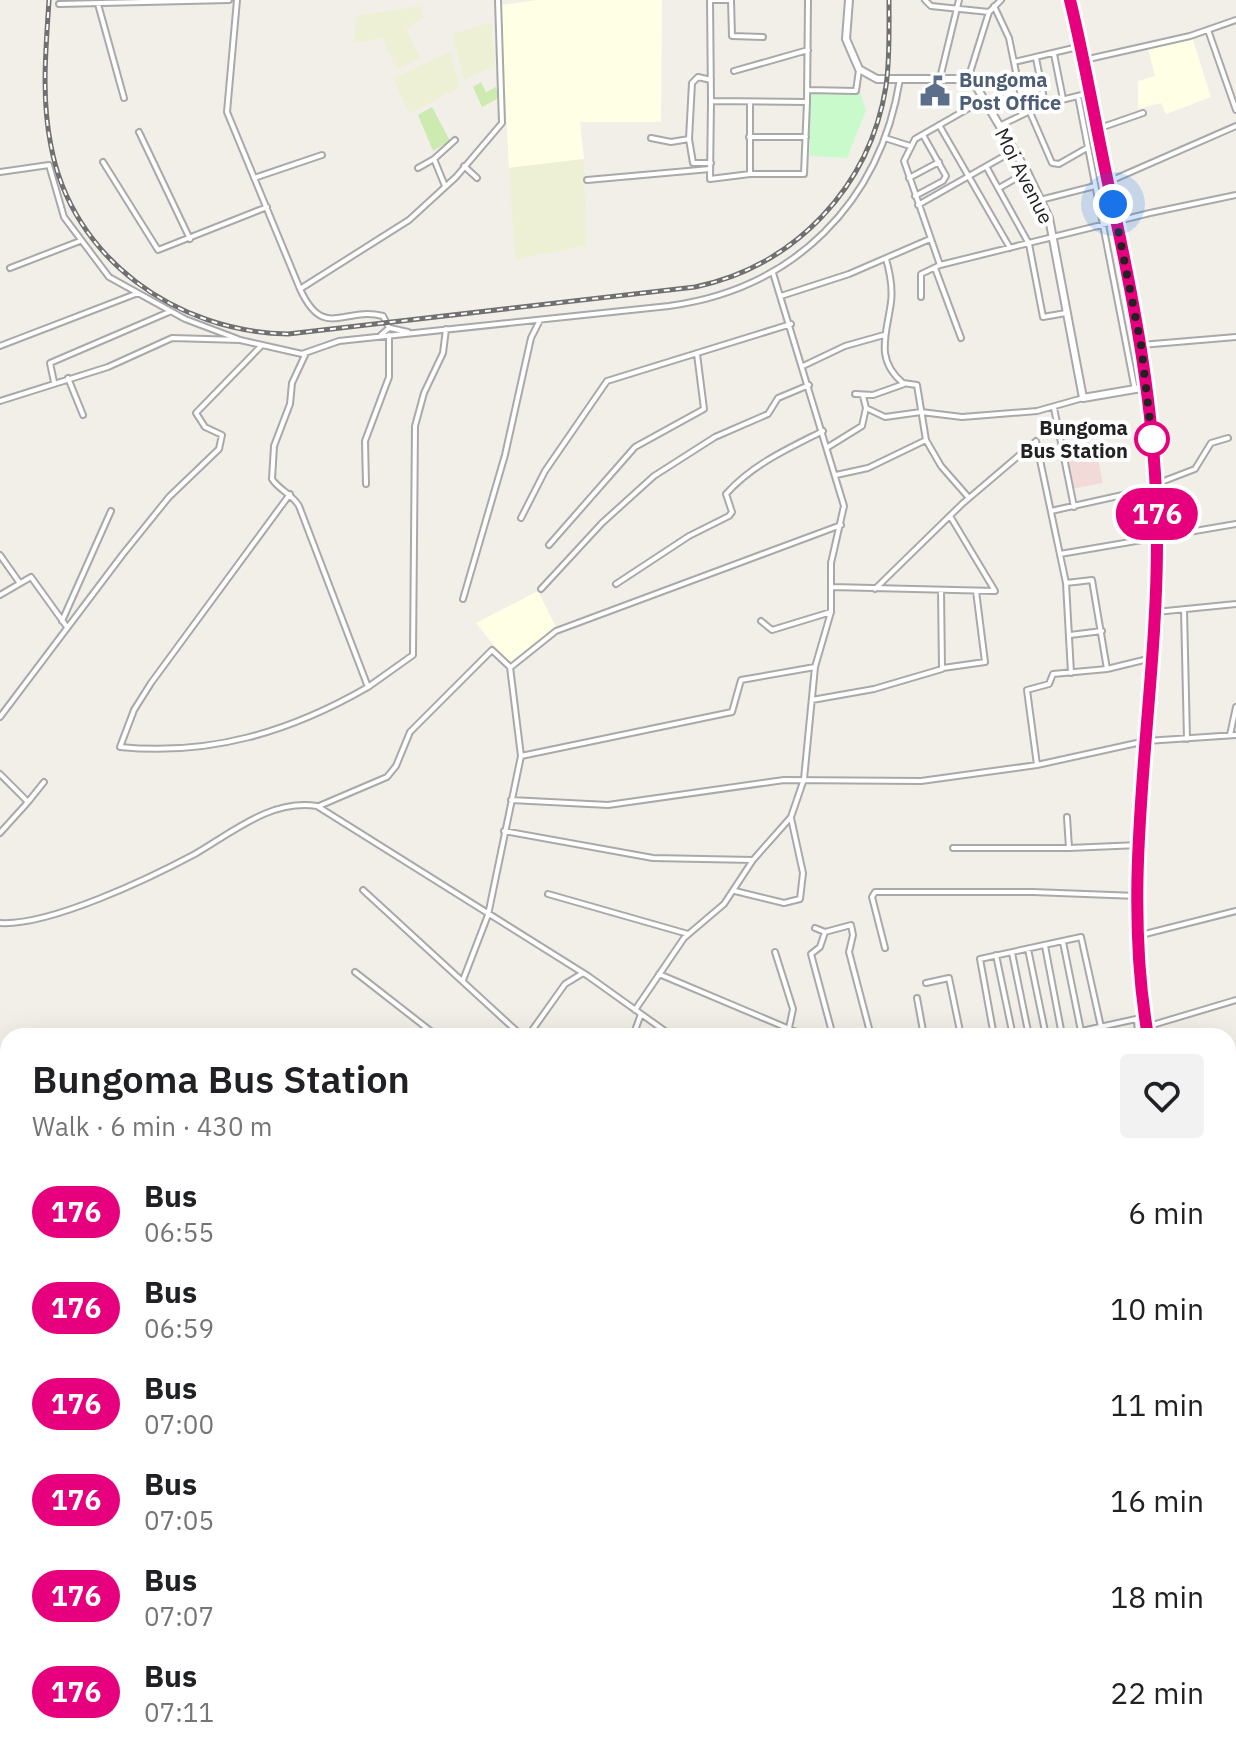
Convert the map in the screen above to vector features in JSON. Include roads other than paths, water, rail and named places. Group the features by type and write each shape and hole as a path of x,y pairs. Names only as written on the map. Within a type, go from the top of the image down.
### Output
{"main road":[{"path":"1070,0 1141,345 1156,486 1152,658 1139,845 1139,935 1144,1025"}],"street":[{"path":"59,4 229,0"},
{"path":"237,0 226,107 310,311 325,318 376,314 386,317 389,328"},
{"path":"300,289 398,229 445,186 502,123 498,0"},
{"path":"763,37 732,36 730,0 710,0 710,179 750,174 804,174 808,0"},
{"path":"807,90 856,91 859,69 846,39 849,0"},
{"path":"925,0 931,6 989,12"},
{"path":"940,78 959,0"},
{"path":"859,69 877,79 968,79 989,12 1001,0"},
{"path":"98,4 124,98"},
{"path":"994,6 1007,30 1027,111 1052,163 1059,164 1087,148"},
{"path":"1084,60 1208,30 1236,20"},
{"path":"1208,30 1236,110"},
{"path":"1014,62 1081,47"},
{"path":"734,71 808,50"},
{"path":"1054,54 1063,99"},
{"path":"1036,58 1045,104"},
{"path":"710,166 693,163 689,139 692,83 698,77 711,80"},
{"path":"0,172 49,165 60,208 80,241 109,277 170,311 240,340 306,353 339,341 691,303 773,273 812,245 843,213 868,179 885,138 900,79"},
{"name":"Moi Avenue","path":"968,79 1027,172 1054,238 1083,398"},
{"path":"999,126 1045,104 1091,93"},
{"path":"1078,96 1135,390"},
{"path":"961,338 904,161 910,146 923,135 984,100"},
{"path":"711,101 807,102"},
{"path":"750,103 750,174"},
{"path":"1097,129 1143,113"},
{"path":"939,125 1010,248"},
{"path":"1108,182 1236,126"},
{"path":"139,132 190,239"},
{"path":"915,196 943,181 946,176 923,135"},
{"path":"749,137 806,137"},
{"path":"651,138 671,142 689,139"},
{"path":"885,138 910,146"},
{"path":"418,168 434,159 455,140"},
{"path":"918,205 1013,151"},
{"path":"254,178 322,155"},
{"path":"434,159 445,186"},
{"path":"103,162 136,210 155,248 160,250 267,207"},
{"path":"908,178 939,162"},
{"path":"464,165 477,178"},
{"path":"587,180 710,166"},
{"path":"987,168 1029,244 1043,317 1068,313"},
{"path":"999,188 1027,172"},
{"path":"1040,200 1095,186"},
{"path":"921,297 921,274 938,266 1236,195"},
{"path":"781,296 886,259 930,239"},
{"path":"10,268 80,241"},
{"path":"886,259 891,301 884,335 885,361 895,376 917,385 926,440 941,466 969,498"},
{"path":"635,1010 689,934 718,911 735,891 753,860 791,817 804,779 815,667 831,612 831,563 844,498 773,273"},
{"path":"0,346 138,293"},
{"path":"54,382 50,363 170,311"},
{"path":"463,599 505,455 531,338 540,320"},
{"path":"521,518 545,471 607,381 791,324"},
{"path":"389,328 411,333"},
{"path":"380,336 389,328"},
{"path":"290,494 151,683 119,746 161,749 255,738 329,709 368,687 413,655 415,426 424,393 443,353 446,329"},
{"path":"366,484 365,441 389,377 389,335"},
{"path":"803,366 845,346 884,335"},
{"path":"1141,345 1236,337"},
{"path":"0,401 108,367 172,338 240,340"},
{"path":"0,717 169,497 219,449 222,435 205,427 196,413 261,346"},
{"path":"306,353 292,383 290,404 271,463 273,482 290,494 299,506 368,687"},
{"path":"549,545 635,447 704,409 697,354"},
{"path":"68,378 83,415"},
{"path":"855,394 863,396 906,383"},
{"path":"541,589 602,523 654,476 715,437 768,414 778,398 809,385"},
{"path":"866,408 885,417 921,412 962,417 1054,408 1083,398 1147,387"},
{"path":"828,447 862,426 866,408 863,396"},
{"path":"1054,408 1074,507"},
{"path":"616,584 689,536 729,516 732,512 726,494 737,483 778,453 823,431"},
{"path":"1051,511 1156,486 1195,469 1211,443 1228,438"},
{"path":"836,475 868,468 926,440"},
{"path":"875,589 969,498 1035,441 1066,583 1071,673"},
{"path":"62,621 111,511"},
{"path":"832,587 995,590 950,516"},
{"path":"1060,554 1236,524"},
{"path":"510,667 556,631 841,525"},
{"path":"0,555 19,582"},
{"path":"0,595 31,577 67,627"},
{"path":"1066,583 1091,580 1107,669"},
{"path":"941,590 943,668"},
{"path":"811,700 874,689 943,668 985,662 976,591"},
{"path":"1154,613 1236,604"},
{"path":"1184,610 1187,739"},
{"path":"761,621 772,630 831,612"},
{"path":"1070,635 1102,631"},
{"path":"0,923 35,919 123,887 173,865 282,806 317,806 387,777 396,766 410,732 493,649 510,667 521,756 488,915 463,980"},
{"path":"1037,765 1027,690 1049,684 1051,674 1107,669 1152,658"},
{"path":"521,756 732,712 741,680 815,667"},
{"path":"511,800 608,805 804,779 921,781 1037,765 1146,741 1233,735 1236,707"},
{"path":"0,774 28,802"},
{"path":"0,833 44,782"},
{"path":"317,806 583,973 661,1028"},
{"path":"735,891 784,903 799,900 803,873 791,817"},
{"path":"1067,817 1069,848"},
{"path":"504,831 653,858 753,860"},
{"path":"953,848 1139,845"},
{"path":"363,890 516,1028"},
{"path":"885,948 872,897 875,892 1139,896"},
{"path":"548,894 689,934"},
{"path":"1139,935 1236,911"},
{"path":"815,928 825,932 851,925 853,946 849,952 869,1028"},
{"path":"825,932 820,947 811,954 831,1028"},
{"path":"992,1028 979,961 1083,938 1101,1027"},
{"path":"1063,942 1080,1028"},
{"path":"1045,946 1060,1028"},
{"path":"1028,949 1044,1028"},
{"path":"659,974 789,1028 793,1009 775,952"},
{"path":"1012,953 1027,1028"},
{"path":"996,955 1011,1028"},
{"path":"355,972 427,1028"},
{"path":"531,1028 565,984 583,973"},
{"path":"926,983 950,979 959,1028"},
{"path":"917,998 923,1028"},
{"path":"1096,1028 1144,1025 1236,1000"},
{"path":"636,1028 641,1014"}],"railway":[{"path":"49,0 45,73 48,128 63,186 81,223 106,255 136,282 170,303 207,320 247,330 288,334 695,287 765,261 795,241 822,216 845,188 863,157 877,123 886,86 889,0"}],"place":[{"name":"Bungoma Post Office","path":"935,91"},
{"name":"Bungoma Bus Station","path":"1152,439"}]}
